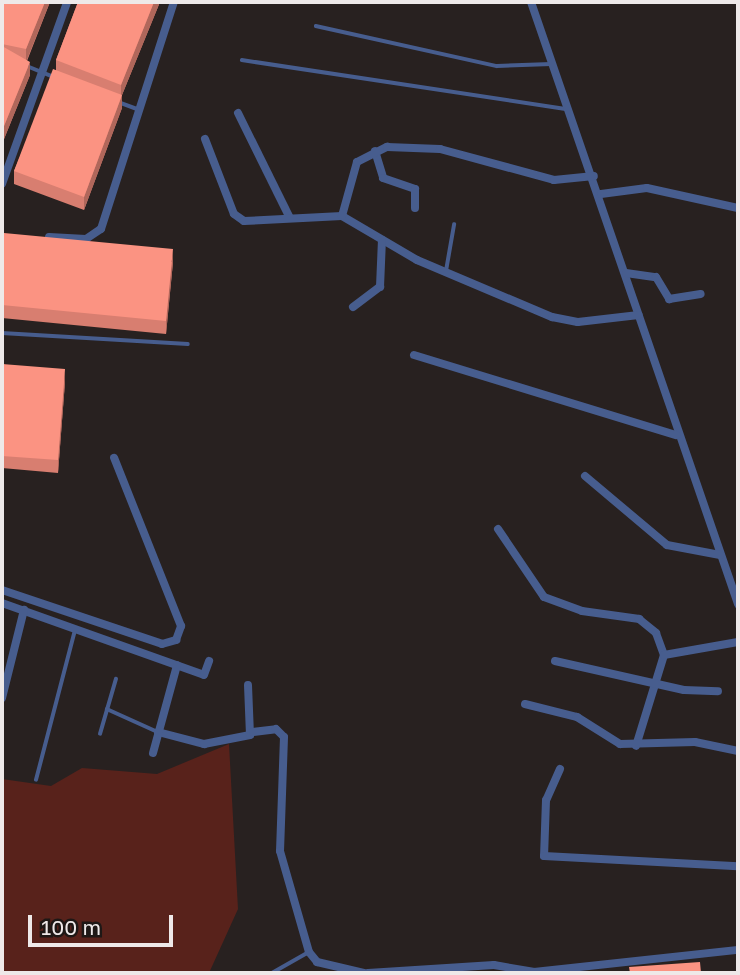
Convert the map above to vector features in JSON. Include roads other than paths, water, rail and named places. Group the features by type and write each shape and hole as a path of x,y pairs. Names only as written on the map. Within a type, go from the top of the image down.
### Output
{"street":[{"path":"2,184 67,2"},
{"path":"38,237 86,239 101,229 137,109 174,2"},
{"path":"531,2 551,64 594,176 676,435 738,604"},
{"path":"238,113 290,218"},
{"path":"205,139 234,214 256,223 290,218 342,216 446,273 552,317 579,322 639,315"},
{"path":"342,216 352,172 375,151 440,149 554,180 594,176"},
{"path":"375,151 383,178 415,189 415,208"},
{"path":"600,194 647,188 738,208"},
{"path":"353,307 380,287 382,240"},
{"path":"626,273 659,279 670,299 701,295"},
{"path":"414,355 676,435"},
{"path":"2,590 162,644 176,640 181,626 114,458"},
{"path":"584,476 667,545 720,555"},
{"path":"498,530 544,597 582,611 649,623 664,655 636,746"},
{"path":"2,603 204,675 209,661"},
{"path":"2,698 24,610"},
{"path":"664,655 738,642"},
{"path":"555,661 656,680 684,690 718,691"},
{"path":"153,753 177,665"},
{"path":"248,685 253,732"},
{"path":"525,704 577,717 590,731 636,746 695,742 738,751"},
{"path":"158,732 204,744 276,729 284,737 281,851 309,952 317,962 366,973 494,965 534,972 738,950"},
{"path":"560,769 546,800 544,856 738,866"}],"lane":[{"path":"316,26 497,66 551,64"},
{"path":"242,60 568,109"},
{"path":"15,61 65,80"},
{"path":"113,100 137,109"},
{"path":"446,273 454,225"},
{"path":"2,332 188,344"},
{"path":"36,780 75,628"},
{"path":"100,734 116,679"},
{"path":"107,709 158,732"},
{"path":"272,973 309,952"}]}
